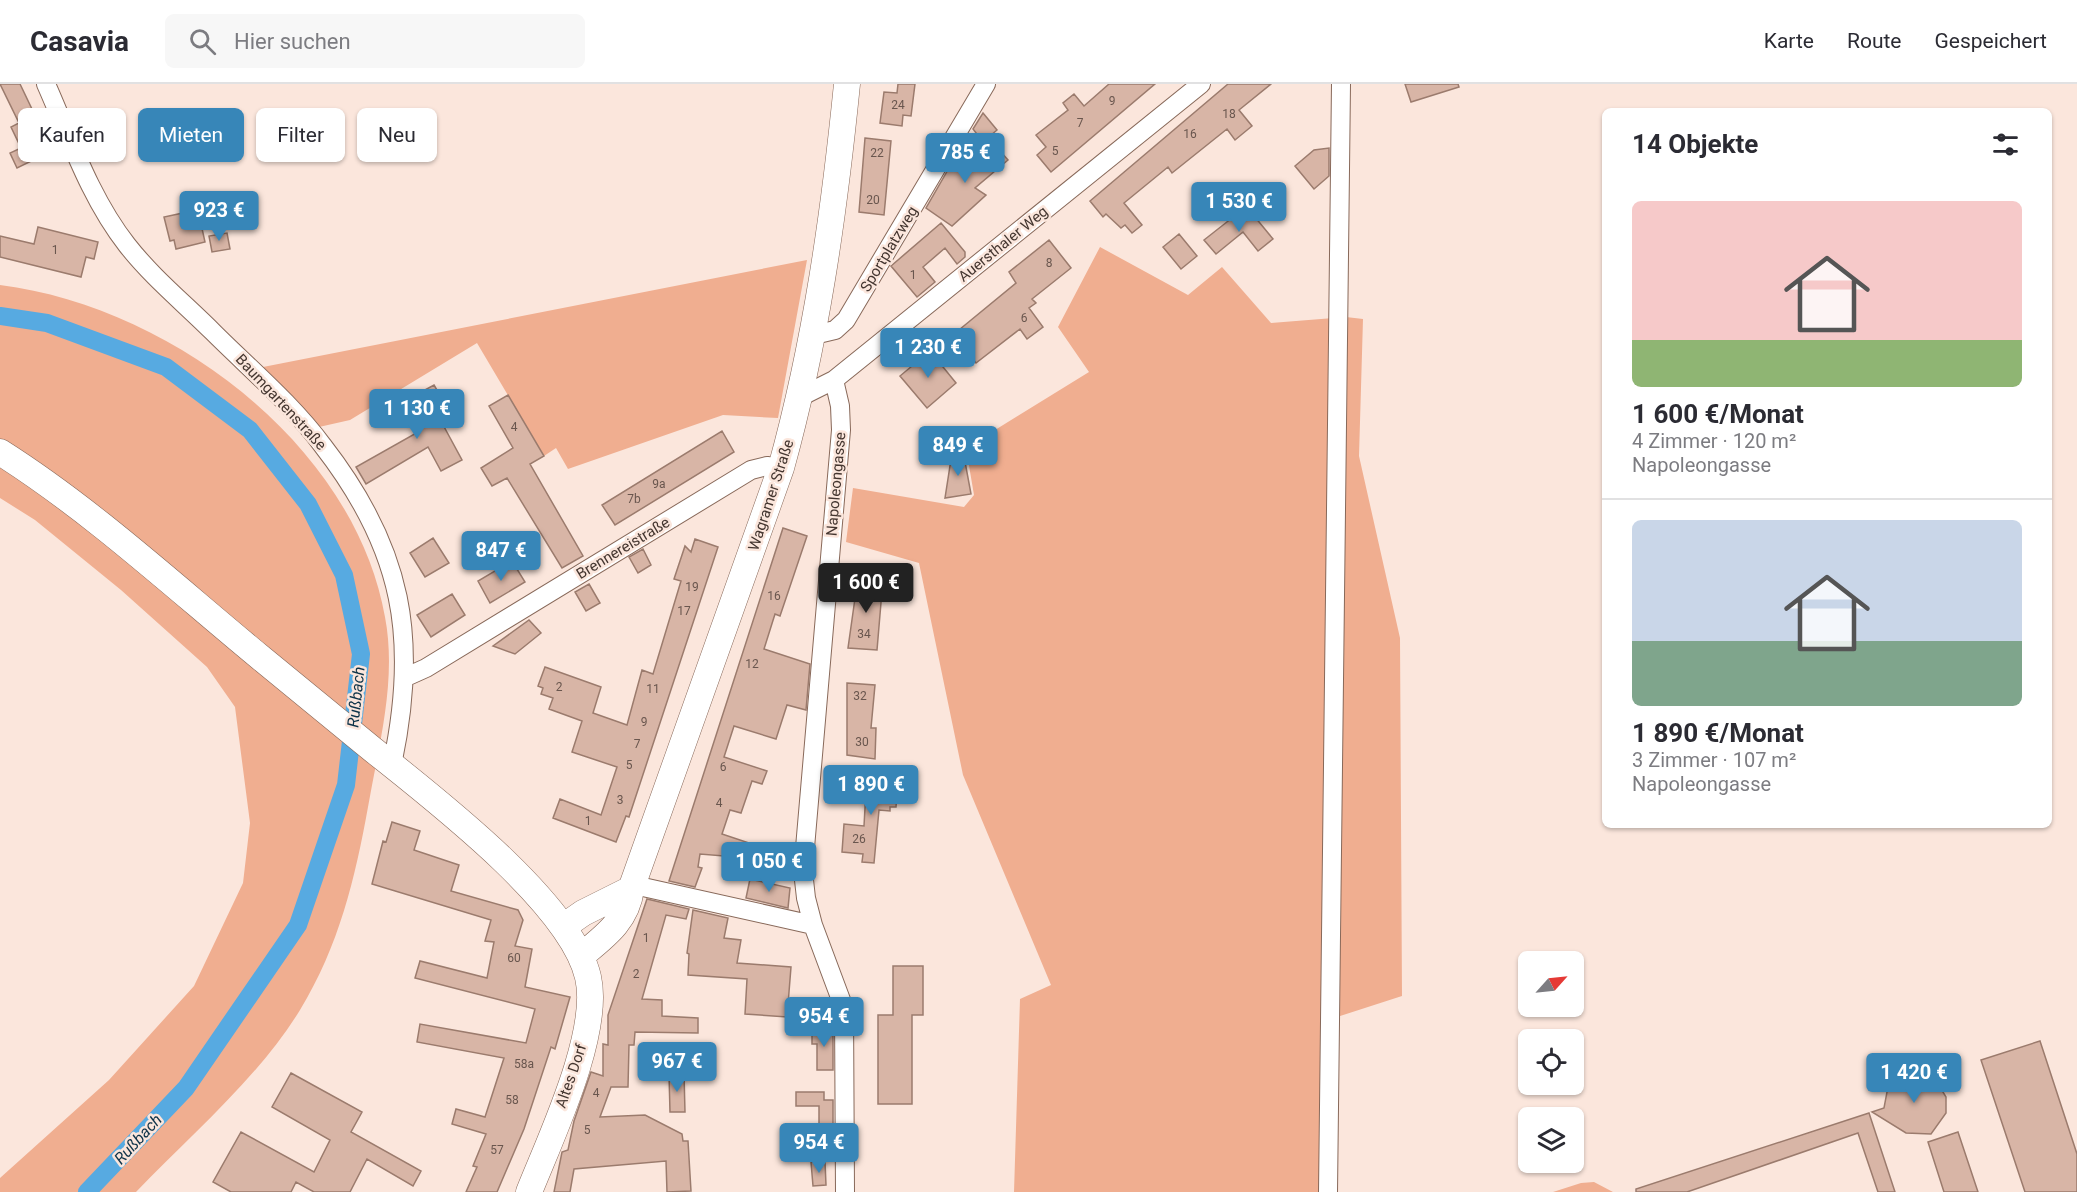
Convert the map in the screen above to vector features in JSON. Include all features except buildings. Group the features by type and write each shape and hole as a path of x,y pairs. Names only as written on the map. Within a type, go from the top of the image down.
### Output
{"main road":[{"name":"Wagramer Straße","path":"581,957 622,918 630,903 633,887 781,468 814,335 830,240 847,84"},
{"name":"Altes Dorf","path":"0,452 101,525 383,757 502,860 563,927 581,957 590,991 584,1040 528,1192"},
{"path":"563,927 582,913 633,887"}],"street":[{"name":"Baumgartenstraße","path":"46,84 96,197 128,247 322,444 364,508 391,570 399,598 406,677 383,757"},
{"name":"Sportplatzweg","path":"814,335 835,330 846,320 986,84"},
{"name":"Auersthaler Weg","path":"800,397 834,380 1201,84"},
{"path":"1328,1192 1341,84"},
{"name":"Napoleongasse","path":"834,380 840,406 841,430 804,851 806,898 813,925 844,1008 845,1192"},
{"name":"Brennereistraße","path":"406,677 426,668 750,470 767,466 781,468"},
{"path":"633,887 813,925"}],"shaded area":[{"path":"1100,247 1188,295 1222,267 1271,323 1346,317 1363,319 1359,456 1400,638 1402,996 1337,1017 1338,1192 1014,1192 1020,999 1051,985 963,775 919,563 846,542 853,488 964,507 974,495 966,448 1089,372 1058,327"},
{"path":"807,260 778,418 723,415 568,469 556,448 544,456 477,343 350,420 319,427 263,367"},
{"path":"0,285 64,298 127,321 187,353 244,394 294,441 335,495 366,554 385,617 389,664 381,736 351,886 344,912 325,961 300,1010 265,1059 223,1105 136,1192 0,1192 0,1178 109,1080 194,986 243,883 250,823 235,707 207,667 121,590 35,520 0,498"},
{"path":"1594,1182 1613,1192 1553,1192 1581,1183"}],"waterway":[{"name":"Rußbach","path":"0,316 47,323 166,367 250,430 308,504 344,575 361,654 346,785 298,925 186,1088 87,1192"}]}
